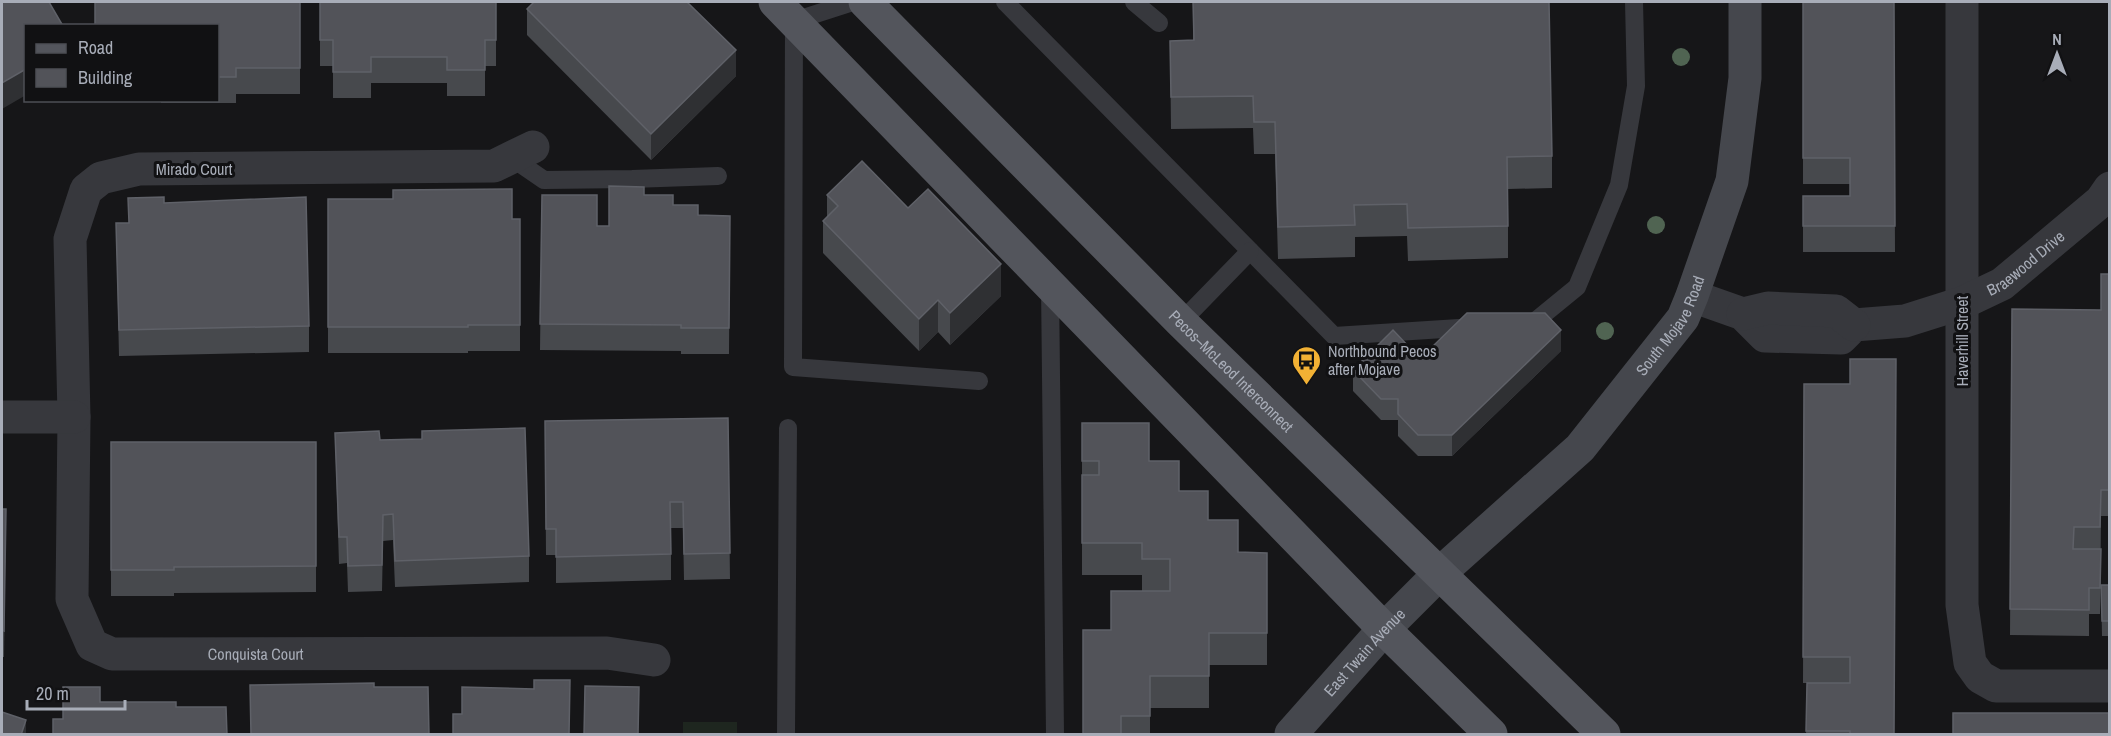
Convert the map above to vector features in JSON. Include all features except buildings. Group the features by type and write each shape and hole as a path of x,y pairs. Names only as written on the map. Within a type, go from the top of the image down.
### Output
{"main road":[{"name":"Pecos–McLeod Interconnect","path":"866,2 1181,322 1604,735"},
{"path":"785,11 1384,629 1491,735"}],"street":[{"name":"South Mojave Road","path":"1440,573 1580,448 1683,318 1732,181 1745,78 1745,2"},
{"name":"Haverhill Street","path":"1962,2 1962,605 1970,663 1980,677 1996,686 2109,686"},
{"name":"Mirado Court","path":"74,417 70,239 86,190 101,178 140,169 494,166 522,153"},
{"name":"Braewood Drive","path":"1692,296 1743,314 1765,336 1841,338 1854,325 1905,321 1962,303 2002,284 2101,201 2109,188"},
{"path":"2,417 74,417"},
{"name":"Conquista Court","path":"74,417 72,599 92,645 112,654 607,653 654,660"},
{"name":"East Twain Avenue","path":"1291,735 1384,629 1440,573"}],"lane":[{"path":"853,2 785,11 793,367 979,381"},
{"path":"1005,2 1334,336 1533,323 1577,287 1619,185 1636,86 1634,2"},
{"path":"1134,2 1159,23"},
{"path":"522,153 544,180 632,180 718,176"},
{"path":"1181,322 1250,251"},
{"path":"1050,284 1055,735"},
{"path":"786,735 788,428"}],"shaded area":[{"path":"683,722 737,722 737,734 683,734"}],"place":[{"name":"Northbound Pecos after Mojave","path":"1307,386"}]}
